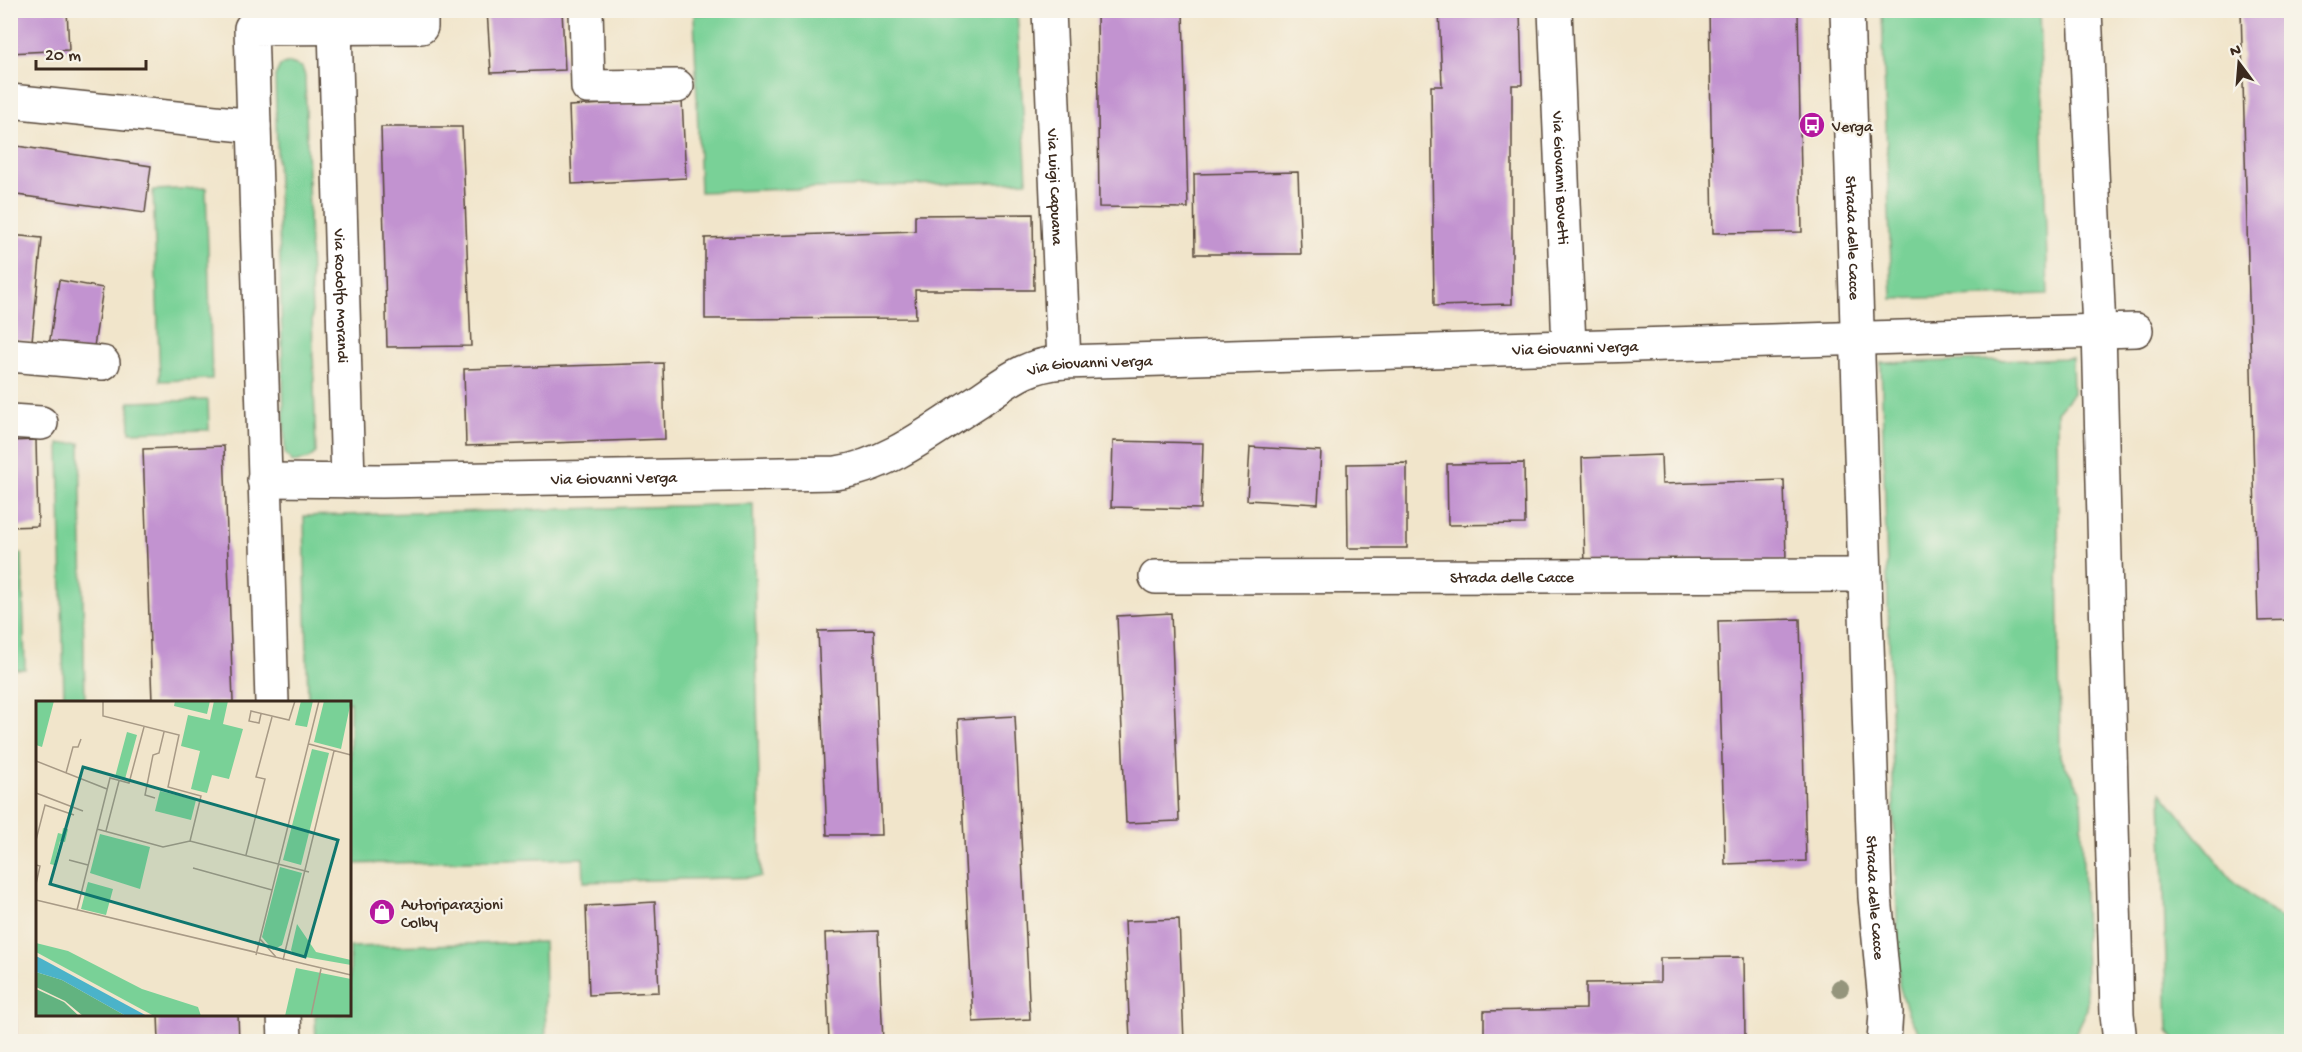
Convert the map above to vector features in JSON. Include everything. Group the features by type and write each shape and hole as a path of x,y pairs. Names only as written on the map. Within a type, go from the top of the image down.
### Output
{"street":[{"path":"272,701 251,28 421,27 421,10"},
{"path":"586,10 588,87 677,86"},
{"name":"Via Luigi Capuana","path":"1049,10 1064,362"},
{"name":"Via Giovanni Bovetti","path":"1555,10 1569,346"},
{"name":"Strada delle Cacce","path":"1847,10 1875,897 1896,1034"},
{"path":"2085,10 2099,330 2112,1032"},
{"name":"Via Rodolfo Morandi","path":"335,28 348,481"},
{"path":"10,101 254,126"},
{"name":"Via Giovanni Verga","path":"348,481 836,474 877,463 943,424 1023,371 1042,364 1064,362 2136,330"},
{"path":"10,355 103,363"},
{"path":"264,480 348,481"},
{"name":"Strada delle Cacce","path":"1156,577 1866,575"},
{"path":"284,1016 285,1041"}],"green space":[{"path":"894,10 1017,11 1027,181 700,192 694,14"},
{"path":"1882,11 2039,11 2048,294 1892,299"},
{"path":"290,63 302,67 305,76 316,453 308,459 293,462 285,454 275,76 280,66"},
{"path":"206,188 212,379 160,381 153,190"},
{"path":"2072,358 2073,393 2057,412 2060,757 2081,791 2087,1010 2072,1041 1928,1041 1913,1023 1899,985 1881,363"},
{"path":"208,400 209,430 130,432 129,402"},
{"path":"80,443 85,701 64,701 59,444"},
{"path":"753,504 761,877 584,882 583,858 351,864 351,701 308,701 304,516"},
{"path":"11,554 22,554 25,669 11,669"},
{"path":"2161,792 2233,881 2291,927 2291,1041 2176,1041 2168,1031"},
{"path":"544,942 546,1041 316,1041 315,1016 351,1016 351,947"}],"building":[{"path":"10,10 67,10 69,50 10,53"},
{"path":"487,10 562,10 565,70 491,73"},
{"path":"1097,10 1183,10 1188,208 1099,207"},
{"path":"1439,10 1520,10 1522,85 1512,85 1512,304 1434,306 1431,86 1442,86"},
{"path":"1709,10 1798,10 1802,232 1713,233"},
{"path":"2241,10 2292,10 2292,620 2258,621"},
{"path":"682,100 686,178 572,184 569,106"},
{"path":"381,127 462,127 471,346 387,347"},
{"path":"10,145 151,166 145,213 10,194"},
{"path":"1298,172 1301,254 1195,254 1194,174"},
{"path":"1033,214 1034,290 915,290 916,318 705,319 705,238 915,231 915,215"},
{"path":"10,235 42,238 32,341 10,339"},
{"path":"59,280 103,288 93,353 49,346"},
{"path":"663,363 665,439 466,446 464,369"},
{"path":"36,440 38,526 10,527 10,441"},
{"path":"1113,441 1203,443 1201,509 1111,507"},
{"path":"224,446 233,701 152,701 143,449"},
{"path":"1250,447 1321,451 1318,504 1247,500"},
{"path":"1661,455 1662,484 1784,480 1786,560 1585,566 1582,458"},
{"path":"1407,463 1407,548 1348,548 1347,464"},
{"path":"1524,463 1525,524 1448,525 1447,464"},
{"path":"1171,613 1179,821 1126,823 1117,616"},
{"path":"1800,619 1806,861 1725,864 1718,621"},
{"path":"874,630 882,835 827,835 818,631"},
{"path":"1015,716 1030,1019 973,1022 958,719"},
{"path":"655,902 659,992 589,995 586,906"},
{"path":"1179,919 1184,1042 1130,1042 1125,921"},
{"path":"10,922 13,922 17,1042 10,1042"},
{"path":"878,931 883,1042 829,1042 825,933"},
{"path":"1744,957 1745,1037 1658,1039 1658,1042 1484,1042 1484,1011 1586,1009 1586,983 1660,982 1660,958"},
{"path":"158,1016 238,1016 239,1042 159,1042"}],"place":[{"name":"Verga","path":"1812,125"},
{"name":"Autoriparazioni Colby","path":"382,912"}]}
